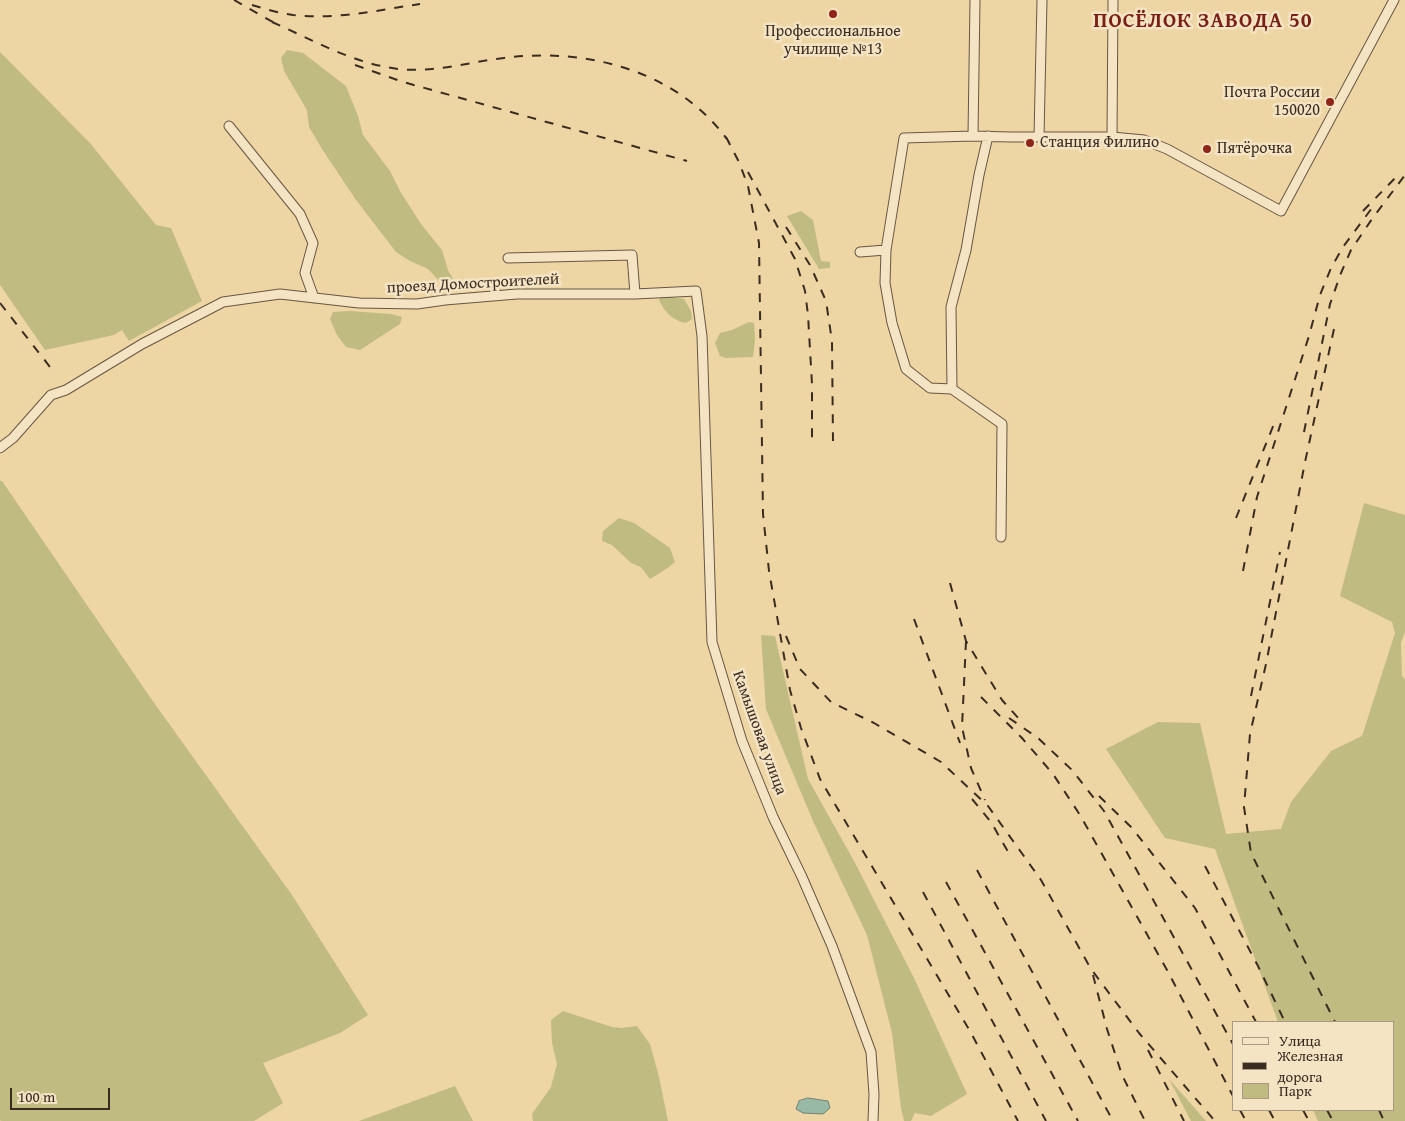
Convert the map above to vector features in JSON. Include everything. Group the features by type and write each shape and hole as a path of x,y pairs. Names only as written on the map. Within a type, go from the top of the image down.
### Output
{"street":[{"path":"974,136 975,0"},
{"path":"1039,137 1042,0"},
{"path":"1112,137 1114,0"},
{"path":"1001,537 1002,424 952,389 930,388 906,369 892,323 885,283 886,250 904,138 974,136 1112,137 1144,140 1159,145 1281,210 1394,0"},
{"path":"228,126 300,214 313,243 305,273 314,298"},
{"path":"952,389 951,308 966,250 978,175 988,136"},
{"path":"860,252 886,250"},
{"path":"508,258 632,254 635,294"},
{"name":"проезд Домостроителей","path":"0,448 13,438 51,396 66,390 142,344 223,302 280,294 359,302 417,304 517,294 635,294 696,291"},
{"name":"Камышовая улица","path":"696,291 702,336 712,642 742,740 773,817 832,946 871,1052 874,1094 872,1121"}],"green space":[{"path":"287,50 303,53 346,86 358,116 363,135 390,171 421,224 442,250 448,270 457,286 444,286 428,269 396,252 356,200 309,127 307,110 284,71 281,58"},
{"path":"0,52 90,143 156,225 171,228 202,301 129,341 122,330 114,335 45,350 0,285"},
{"path":"801,211 813,220 821,261 830,262 830,268 819,269 787,216"},
{"path":"664,296 684,299 691,311 692,319 686,323 669,315 659,299"},
{"path":"350,311 391,314 402,317 400,324 360,350 346,347 337,335 330,319 333,312"},
{"path":"749,322 754,323 753,357 726,358 720,356 715,343 720,333"},
{"path":"0,481 2,481 152,700 292,895 368,1015 340,1033 263,1063 283,1103 254,1121 0,1120"},
{"path":"1364,503 1405,515 1405,632 1401,643 1402,676 1405,679 1405,1121 1318,1121 1313,1111 1395,1111 1395,1021 1278,1021 1215,849 1165,838 1106,749 1158,722 1200,723 1226,834 1281,829 1291,802 1331,751 1362,736 1395,633 1392,622 1340,596"},
{"path":"619,518 634,523 670,548 675,562 650,579 641,567 631,563 612,545 602,541 603,531"},
{"path":"761,635 775,636 808,779 854,861 914,978 967,1094 931,1116 915,1113 911,1121 904,1121 892,1033 867,935 813,821 766,709"},
{"path":"563,1011 612,1027 637,1026 650,1044 668,1121 533,1121 532,1114 551,1087 557,1064 552,1043 551,1020"},
{"path":"1169,1079 1206,1121 1191,1121"},
{"path":"455,1086 473,1121 359,1121"}],"shaded area":[{"path":"808,1098 828,1101 830,1108 823,1114 803,1113 796,1109 799,1101"}],"railway":[{"path":"234,0 278,25"},
{"path":"252,5 293,15 325,16 357,14 420,4"},
{"path":"272,22 350,57 399,69 425,70 504,58 535,56 567,56 629,69 658,81 684,97 708,118 729,142"},
{"path":"355,65 403,82 687,161"},
{"path":"726,137 739,162 748,186 759,243 763,514 769,571 790,690 801,728 820,779 970,1031 1018,1121"},
{"path":"748,172 795,259 805,291 812,384 812,442"},
{"path":"1363,211 1400,173"},
{"path":"1304,432 1330,304 1341,273 1351,250 1405,175"},
{"path":"1243,571 1257,497 1309,336 1320,295 1331,268 1343,247 1372,208"},
{"path":"786,227 810,265 826,301 832,341 833,441"},
{"path":"0,303 50,367"},
{"path":"1334,329 1250,734 1244,807 1251,853 1335,1021"},
{"path":"1236,518 1274,424"},
{"path":"1251,696 1280,552"},
{"path":"950,583 966,641 1002,700 1020,720"},
{"path":"914,619 960,743"},
{"path":"786,636 800,669 831,702 874,723 941,762 988,806 1041,880 1091,969 1139,1033 1215,1121"},
{"path":"966,641 962,727 971,768 985,800"},
{"path":"981,697 1022,738 1053,774 1080,815 1167,970 1232,1094"},
{"path":"1009,718 1038,738 1072,770 1104,811 1232,1042"},
{"path":"1099,796 1132,828 1195,908 1255,1021"},
{"path":"972,799 991,822 1011,857"},
{"path":"1205,866 1258,966 1285,1021"},
{"path":"977,870 1113,1121"},
{"path":"946,882 1078,1121"},
{"path":"923,892 1046,1121"},
{"path":"1093,975 1107,1029 1122,1075 1145,1121"},
{"path":"1148,1050 1184,1121"},
{"path":"1241,1111 1246,1121"},
{"path":"1270,1111 1275,1121"},
{"path":"1304,1111 1309,1121"},
{"path":"1328,1111 1333,1121"},
{"path":"1379,1111 1384,1121"}],"place":[{"name":"Профессиональное училище №13","path":"833,14"},
{"name":"Почта России 150020","path":"1330,102"},
{"name":"Станция Филино","path":"1030,143"},
{"name":"Пятёрочка","path":"1207,149"}],"district":[{"name":"ПОСЁЛОК ЗАВОДА 50","path":"1203,22"}]}
